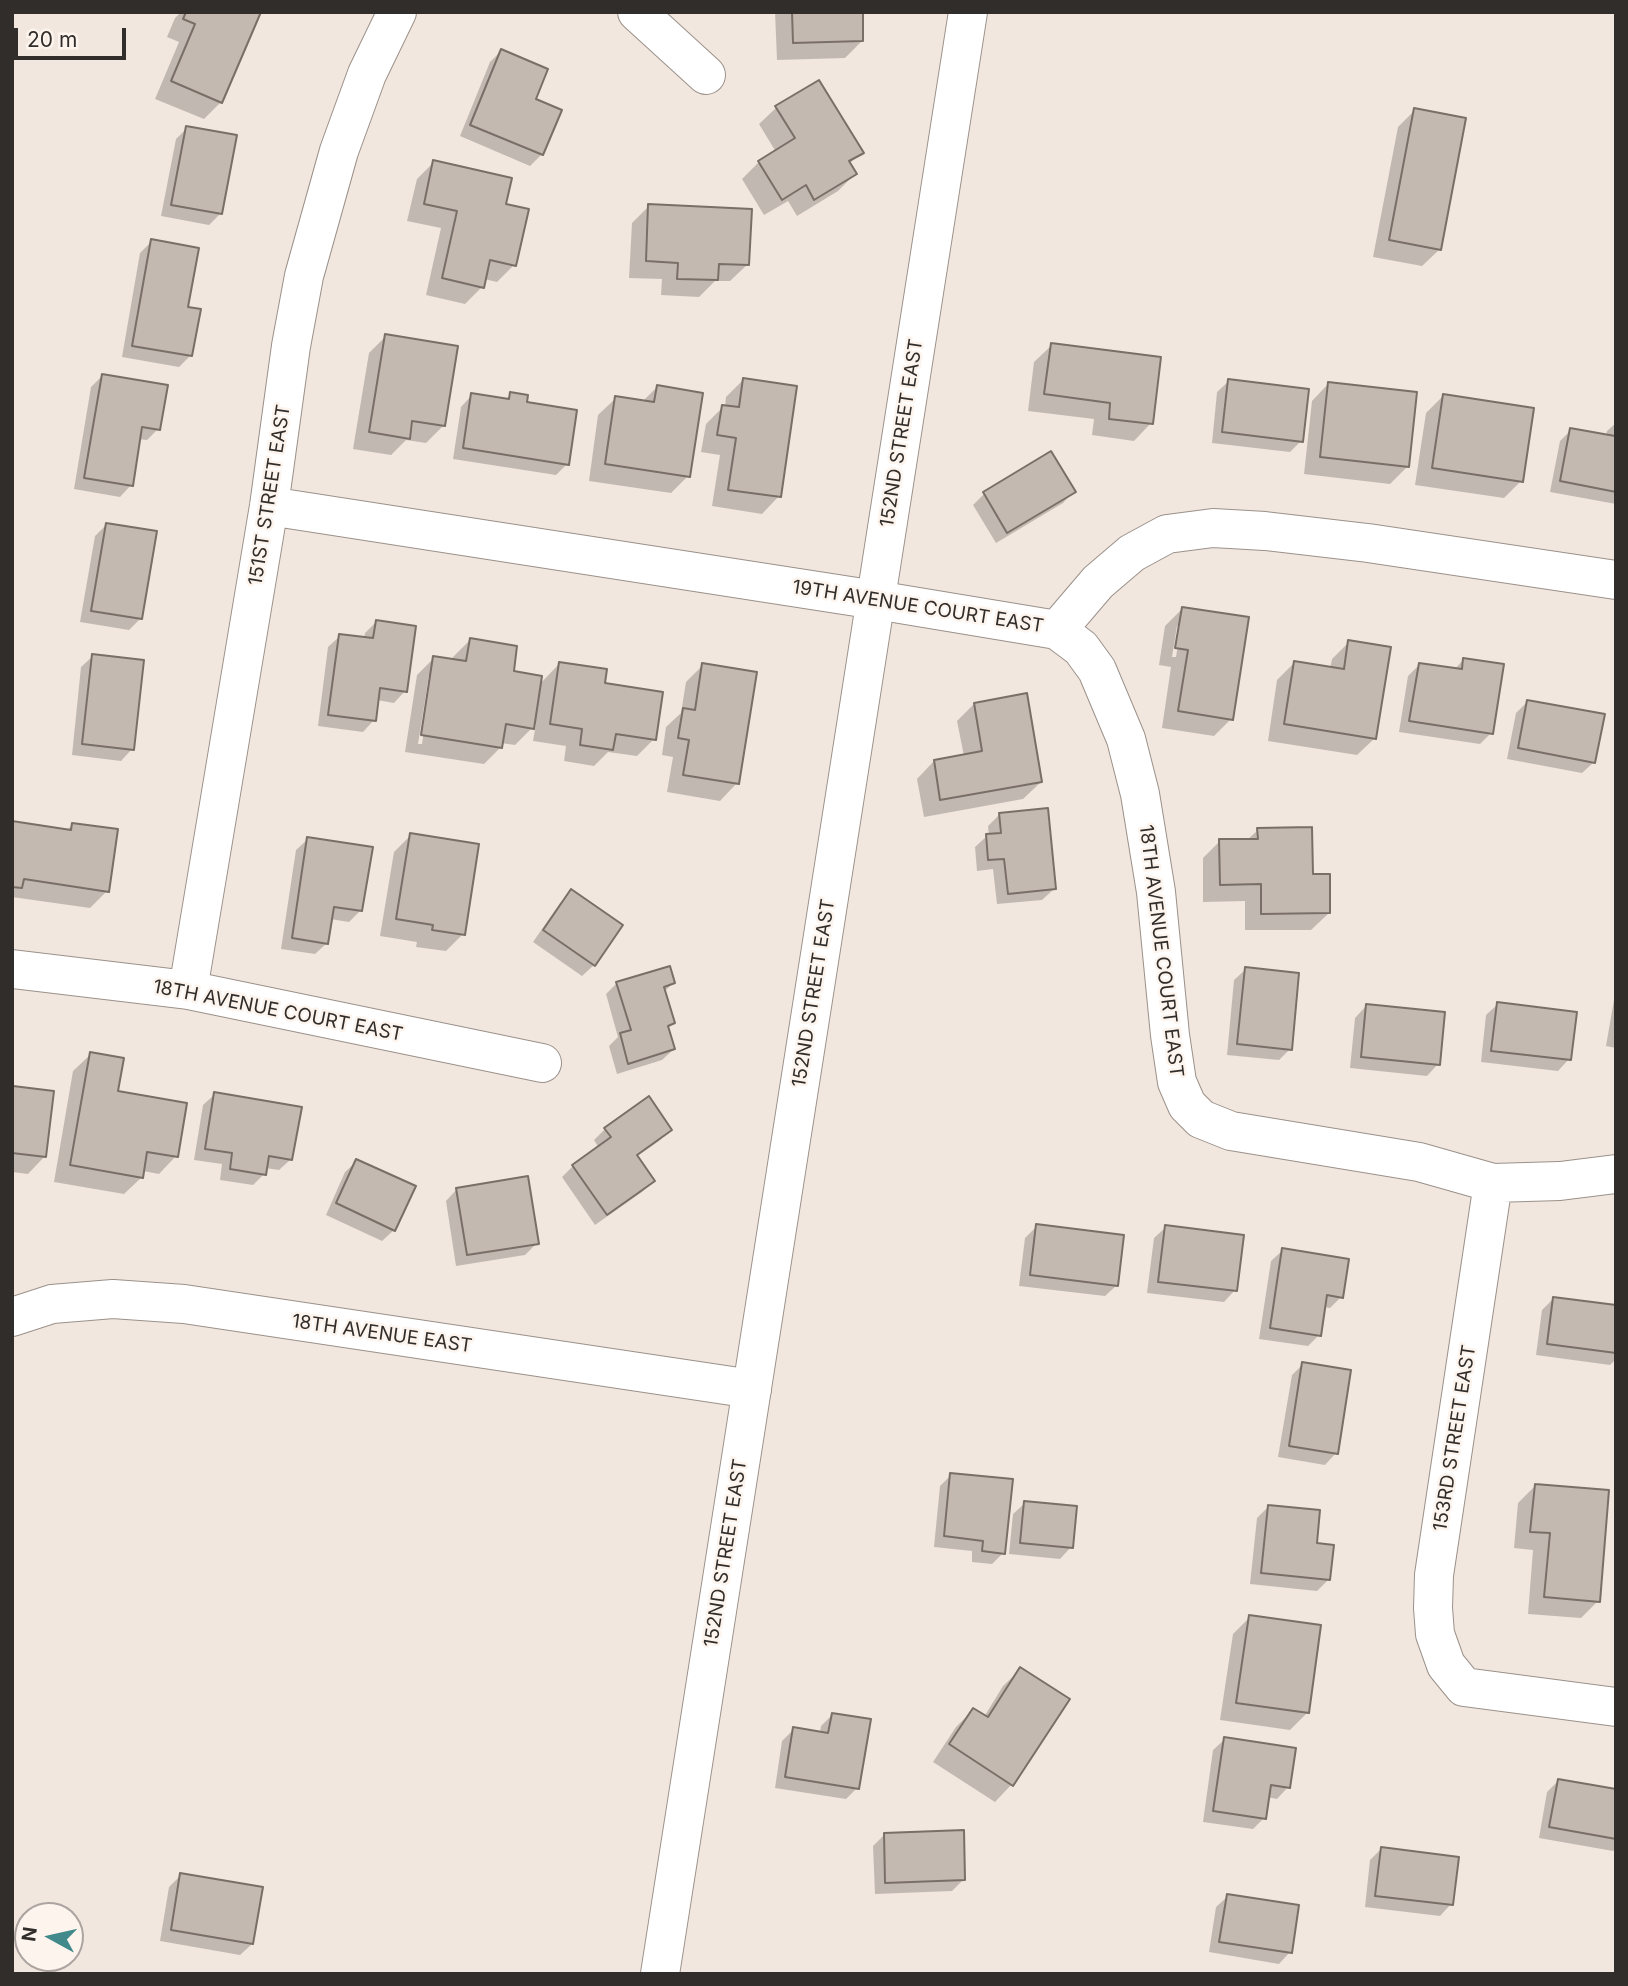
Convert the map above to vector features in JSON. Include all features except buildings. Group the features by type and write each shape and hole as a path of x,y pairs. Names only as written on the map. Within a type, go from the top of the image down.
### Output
{"street":[{"name":"151ST STREET EAST","path":"188,990 270,506 291,346 304,276 340,151 367,74 397,12"},
{"path":"637,12 706,75"},
{"name":"152ND STREET EAST","path":"660,1974 968,12"},
{"name":"19TH AVENUE COURT EAST","path":"270,506 1057,630 1098,582 1132,553 1167,534 1213,528 1368,543 1616,580"},
{"name":"18TH AVENUE COURT EAST","path":"1057,630 1081,648 1097,670 1126,739 1140,794 1156,892 1177,1082 1187,1105 1201,1119 1231,1131 1419,1162 1493,1183 1560,1181 1616,1174"},
{"name":"18TH AVENUE COURT EAST","path":"12,969 188,990 542,1063"},
{"name":"153RD STREET EAST","path":"1493,1183 1434,1575 1435,1634 1446,1665 1464,1686 1616,1707"},
{"name":"18TH AVENUE EAST","path":"12,1317 52,1304 101,1300 184,1304 752,1389"}]}
